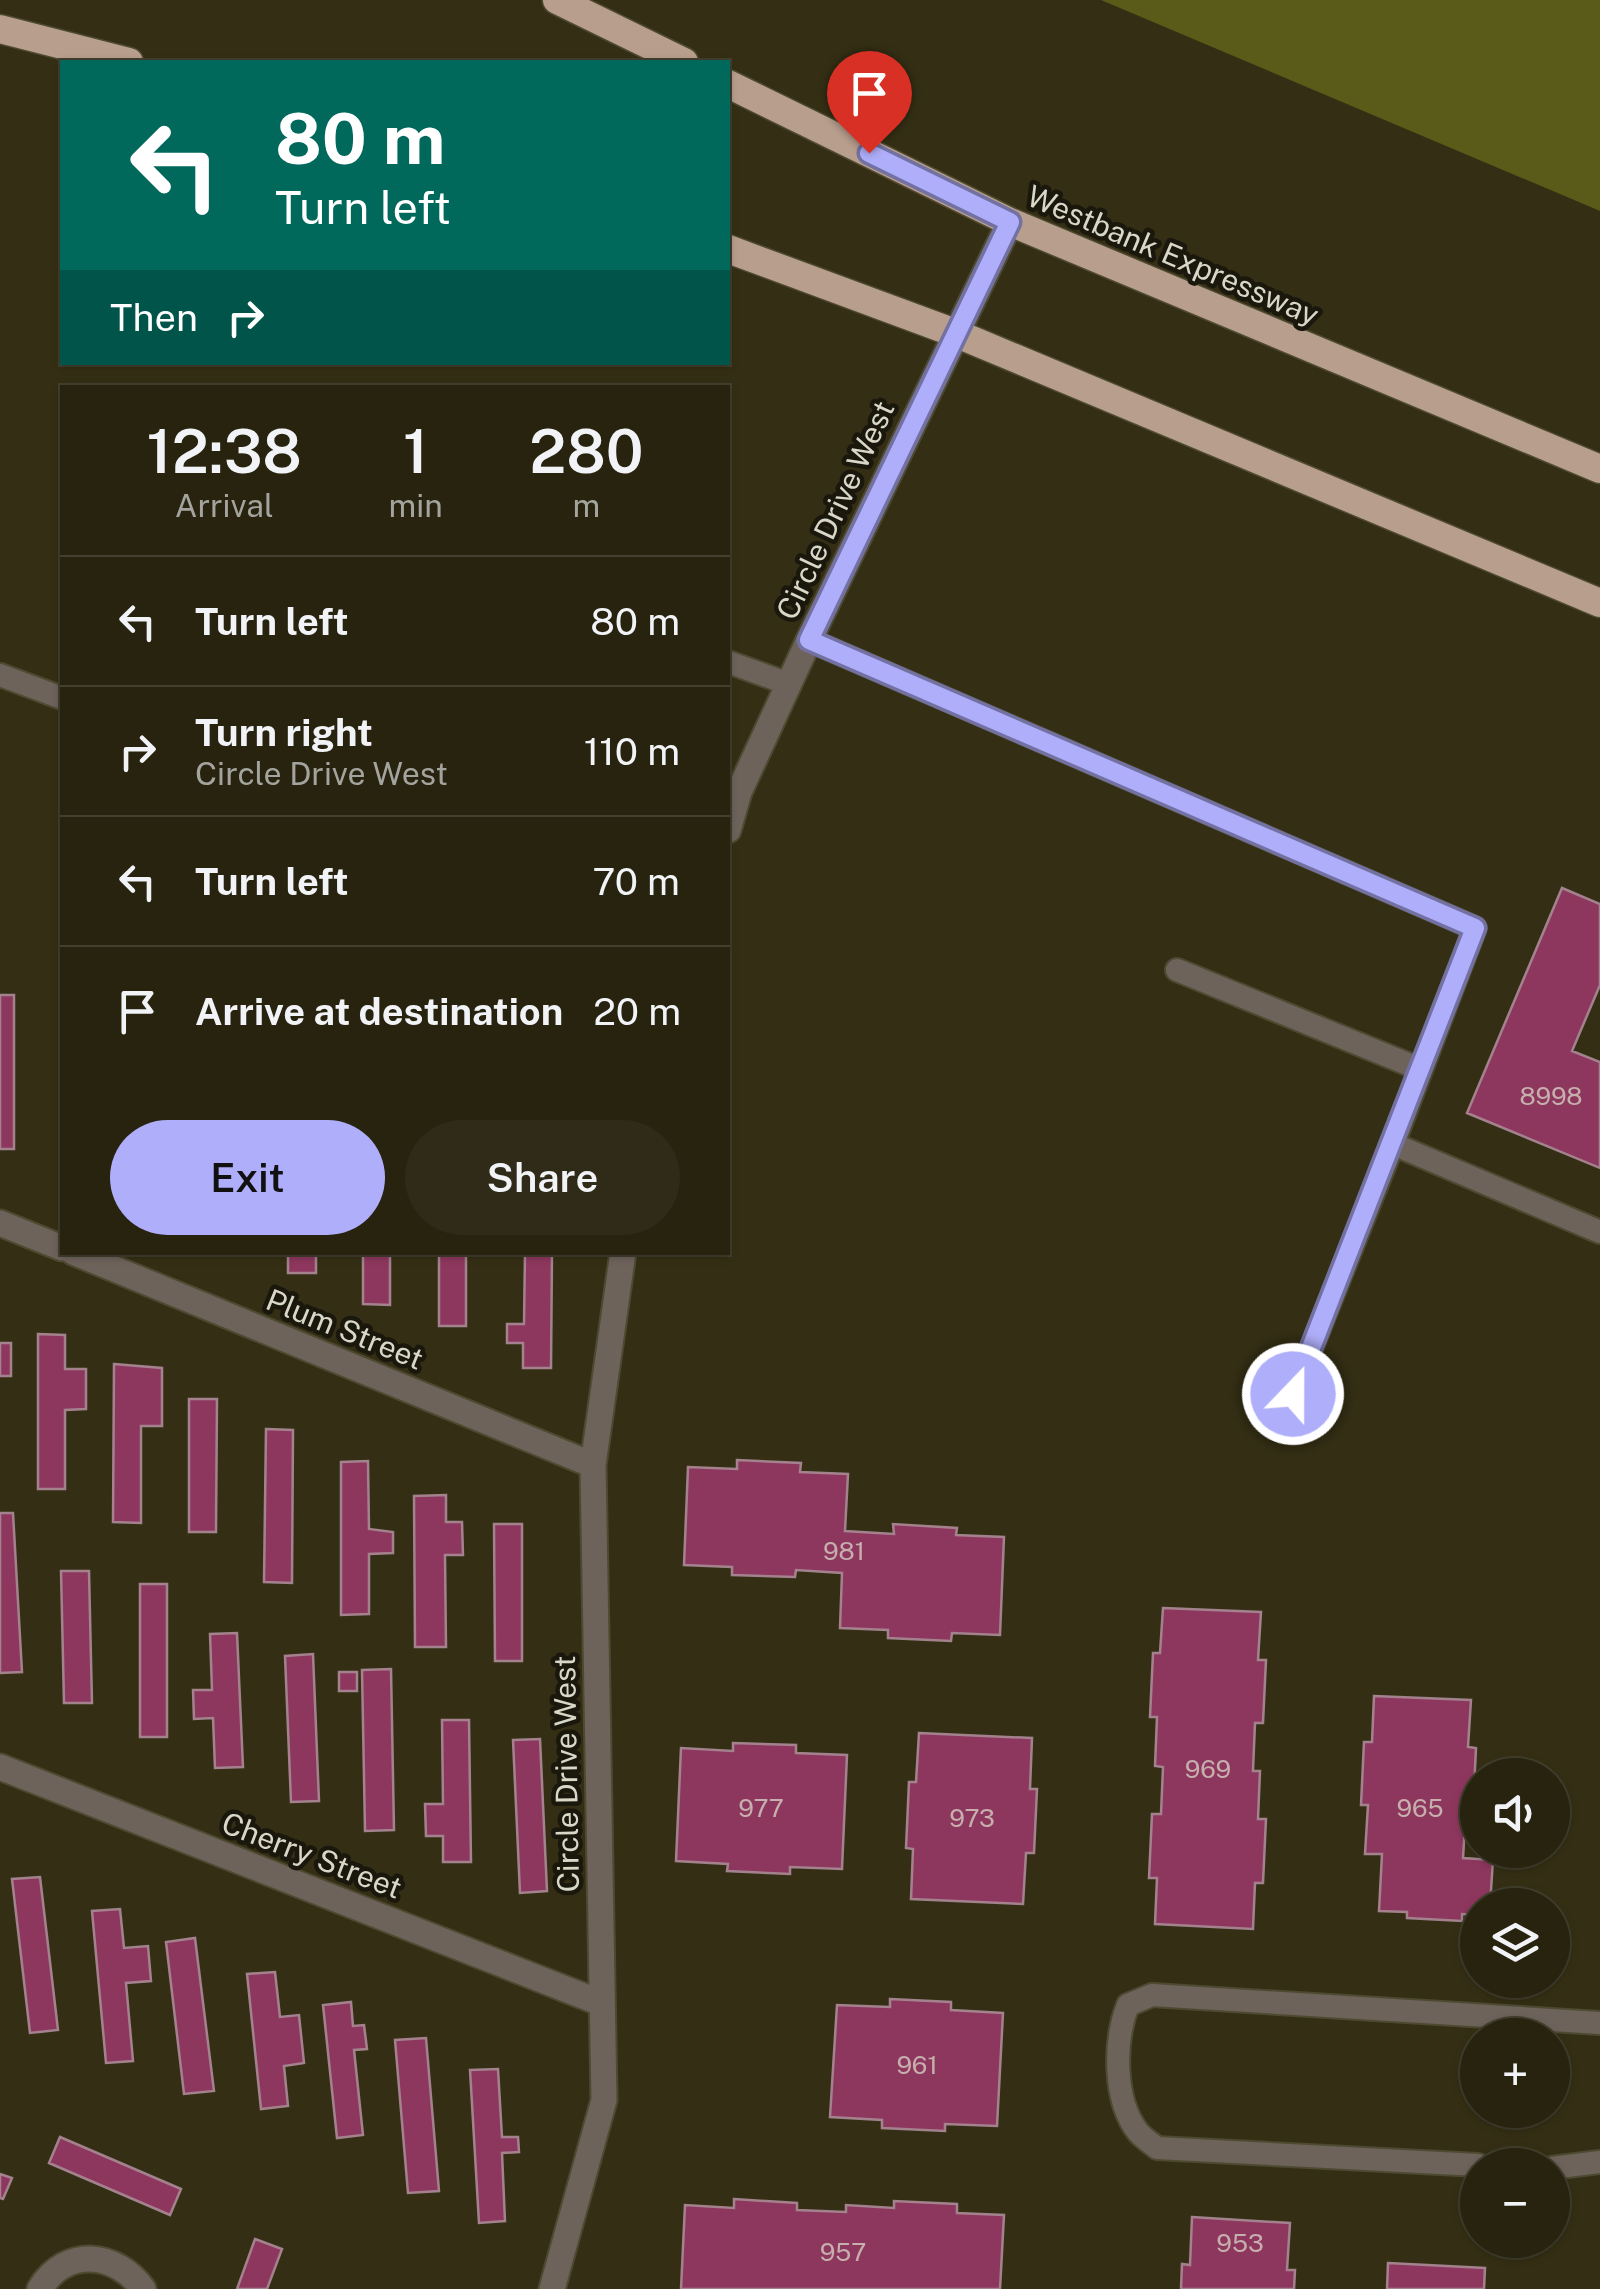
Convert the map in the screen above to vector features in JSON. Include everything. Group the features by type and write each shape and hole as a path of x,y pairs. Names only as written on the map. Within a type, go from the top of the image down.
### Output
{"highway":[{"path":"557,0 680,60"},
{"path":"0,29 122,60"},
{"name":"Westbank Expressway","path":"730,85 1010,222 1600,469"},
{"path":"730,250 955,333 1600,602"}],"street":[{"name":"Circle Drive West","path":"730,823 739,792 809,640 1010,222"},
{"path":"0,1222 60,1247"},
{"name":"Plum Street","path":"80,1255 592,1465"},
{"name":"Circle Drive West","path":"552,2289 604,2100 592,1465 622,1255"},
{"name":"Cherry Street","path":"0,1766 601,2003"},
{"path":"40,2289 60,2266 77,2259 97,2258 117,2263 143,2289"}],"lane":[{"path":"809,640 1475,928 1293,1394"},
{"path":"730,663 790,684"},
{"path":"0,675 60,697"},
{"path":"1177,970 1420,1070"},
{"path":"1393,1144 1600,1232"},
{"path":"1460,2165 1157,2148 1138,2132 1126,2110 1116,2053 1128,2005 1152,1996 1600,2023"},
{"path":"1570,2166 1600,2162"}],"shaded area":[{"path":"1101,0 1600,0 1600,211"}],"building":[{"path":"1562,888 1600,904 1600,985 1572,1051 1600,1062 1600,1168 1467,1113"},
{"path":"0,995 14,995 14,1149 0,1149"},
{"path":"288,1255 316,1255 316,1273 288,1273"},
{"path":"363,1255 390,1255 390,1305 363,1304"},
{"path":"439,1255 466,1255 466,1326 439,1326"},
{"path":"525,1255 552,1255 551,1368 523,1368 523,1343 507,1343 507,1324 524,1324"},
{"path":"38,1334 65,1335 65,1369 86,1369 86,1409 65,1410 65,1489 38,1489"},
{"path":"0,1343 11,1343 11,1376 0,1376"},
{"path":"114,1364 162,1368 162,1426 141,1426 141,1523 113,1522"},
{"path":"189,1399 217,1399 216,1532 189,1532"},
{"path":"266,1429 293,1430 292,1583 264,1582"},
{"path":"737,1460 801,1463 800,1472 848,1474 845,1531 894,1534 893,1524 957,1528 956,1535 1004,1537 1000,1635 952,1633 951,1641 888,1638 888,1630 840,1628 842,1573 796,1570 795,1577 732,1575 732,1567 684,1565 688,1467 737,1469"},
{"path":"368,1461 369,1529 393,1532 393,1553 369,1554 369,1614 341,1615 341,1462"},
{"path":"446,1495 446,1522 462,1522 463,1555 445,1555 446,1647 415,1647 414,1496"},
{"path":"0,1513 13,1513 22,1672 0,1673"},
{"path":"494,1524 522,1524 522,1661 495,1661"},
{"path":"61,1571 89,1571 92,1703 64,1703"},
{"path":"140,1584 167,1584 167,1737 140,1737"},
{"path":"1163,1608 1261,1612 1258,1660 1266,1660 1263,1723 1255,1723 1253,1771 1260,1771 1258,1819 1266,1819 1263,1883 1255,1883 1253,1929 1155,1924 1157,1878 1149,1878 1152,1814 1161,1814 1163,1767 1155,1766 1157,1717 1150,1717 1153,1653 1160,1653"},
{"path":"237,1633 243,1767 215,1768 213,1718 194,1719 193,1690 212,1690 210,1634"},
{"path":"313,1654 319,1801 291,1802 285,1656"},
{"path":"391,1669 394,1830 365,1831 362,1670"},
{"path":"339,1672 357,1672 357,1691 339,1691"},
{"path":"1374,1696 1471,1700 1468,1747 1476,1748 1476,1758 1460,1758 1460,1868 1492,1868 1491,1888 1460,1888 1460,1921 1407,1918 1407,1912 1379,1911 1382,1854 1365,1854 1368,1805 1361,1805 1364,1742 1372,1742"},
{"path":"442,1720 469,1720 471,1862 443,1862 443,1836 426,1836 425,1804 443,1804"},
{"path":"919,1733 1032,1738 1030,1789 1037,1789 1034,1853 1026,1853 1023,1904 911,1899 913,1849 906,1848 909,1782 916,1782"},
{"path":"540,1739 547,1891 520,1893 513,1740"},
{"path":"733,1743 796,1745 796,1753 847,1755 842,1869 790,1867 790,1874 727,1871 728,1864 676,1861 681,1748 733,1751"},
{"path":"40,1877 58,2030 30,2033 12,1879"},
{"path":"120,1909 124,1948 148,1946 151,1981 126,1983 133,2061 106,2063 92,1911"},
{"path":"195,1938 214,2091 184,2094 166,1942"},
{"path":"275,1972 280,2017 299,2015 304,2063 284,2066 288,2106 261,2109 247,1974"},
{"path":"890,1999 951,2002 951,2010 1003,2013 997,2126 945,2124 945,2131 882,2128 882,2120 830,2117 837,2005 890,2007"},
{"path":"351,2002 353,2026 364,2025 367,2049 354,2050 363,2135 337,2138 323,2005"},
{"path":"426,2038 439,2191 408,2193 395,2040"},
{"path":"498,2069 502,2137 518,2137 519,2152 502,2153 505,2221 479,2223 470,2070"},
{"path":"60,2137 181,2189 170,2215 49,2163"},
{"path":"0,2174 12,2178 3,2199 0,2198"},
{"path":"734,2199 797,2203 797,2210 846,2212 846,2205 894,2208 894,2201 957,2204 957,2213 1004,2215 1000,2289 681,2289 685,2205 734,2208"},
{"path":"1192,2217 1290,2223 1287,2270 1295,2270 1294,2289 1181,2289 1182,2264 1190,2265"},
{"path":"255,2239 282,2249 267,2289 237,2289"},
{"path":"1388,2263 1485,2268 1484,2289 1387,2289"}],"route":[{"path":"869,153 1010,222 809,640 1475,928 1293,1394"}]}
